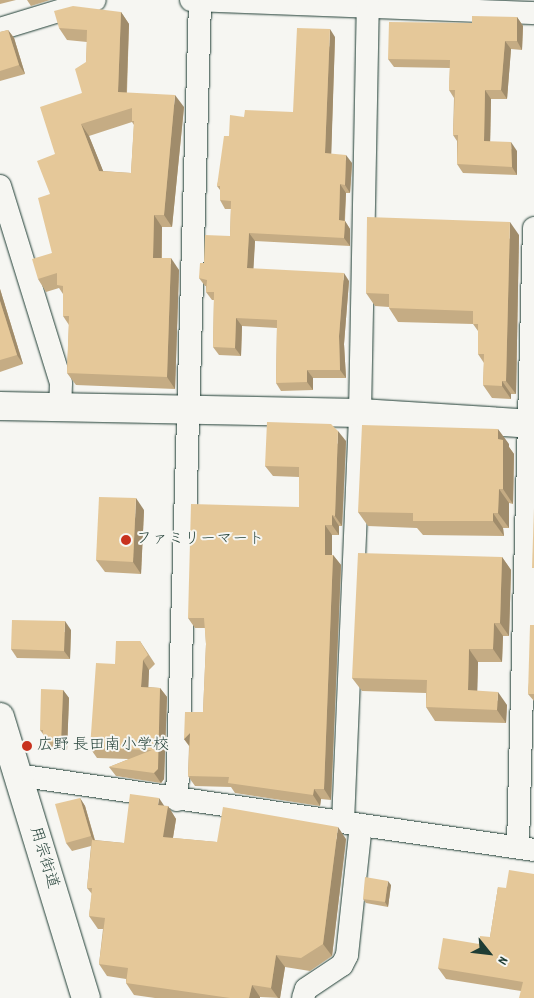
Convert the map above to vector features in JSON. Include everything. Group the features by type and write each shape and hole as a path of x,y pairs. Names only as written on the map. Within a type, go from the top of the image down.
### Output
{"street":[{"path":"0,29 95,0"},
{"path":"191,0 368,4 534,13"},
{"path":"177,800 190,411 200,0"},
{"path":"303,998 306,989 342,965 347,955 352,824 368,4"},
{"path":"0,186 61,383 60,407"},
{"path":"11,768 177,800 526,848 534,228"},
{"path":"0,406 360,413 531,423"},
{"name":"用宗街道","path":"0,717 11,768 86,998"}],"building":[{"path":"73,6 121,12 118,92 175,95 164,215 154,215 153,258 171,258 167,377 67,373 69,316 63,316 63,286 57,285 57,273 38,279 32,259 52,253 38,198 50,194 37,161 55,154 40,107 82,93 75,69 86,62 87,30 59,28 54,11","holes":["132,108 132,121 134,121 131,173 99,171 81,124"]},
{"path":"472,16 517,17 517,41 505,41 501,90 485,90 484,141 511,142 512,167 457,164 458,135 453,135 455,90 449,90 450,60 388,59 389,22 472,23"},
{"path":"297,28 330,29 325,153 346,155 345,185 340,184 339,220 345,221 344,238 249,233 247,268 344,273 339,336 340,370 307,370 307,382 276,383 277,320 236,318 235,348 213,347 214,292 206,292 207,280 199,278 200,263 204,263 205,235 230,236 231,201 220,200 220,186 217,186 224,136 229,136 230,115 244,117 245,110 293,112"},
{"path":"8,30 19,65 0,71 0,32"},
{"path":"367,217 510,222 506,381 502,381 502,386 483,385 484,354 478,354 478,324 473,324 473,311 389,308 389,294 366,293"},
{"path":"0,301 17,355 0,360"},
{"path":"267,422 331,424 338,431 335,516 332,515 332,525 325,525 325,555 333,555 324,789 314,789 313,795 228,783 229,777 188,776 190,733 184,739 185,712 203,712 206,644 204,618 188,618 191,504 299,507 299,467 265,466"},
{"path":"362,425 498,429 498,439 503,440 503,489 499,489 498,513 493,513 493,521 413,521 413,513 358,512"},
{"path":"99,497 136,498 133,562 96,560"},
{"path":"534,508 534,568 532,568"},
{"path":"358,553 502,557 500,623 494,623 493,649 469,649 468,690 498,692 497,710 426,707 427,680 352,678"},
{"path":"12,620 65,621 64,651 11,649"},
{"path":"530,625 534,625 534,694 528,694"},
{"path":"116,641 140,641 148,655 143,660 141,687 160,688 158,769 154,773 109,767 152,750 90,748 96,663 115,664"},
{"path":"41,689 63,690 61,742 43,742 43,730 40,730"},
{"path":"130,794 159,798 158,805 168,806 163,837 217,842 223,807 338,827 323,944 301,958 276,955 271,988 252,985 249,998 230,998 126,983 128,968 99,964 105,918 89,916 92,888 87,888 92,840 124,843"},
{"path":"80,798 91,836 66,843 55,804"},
{"path":"509,870 534,874 534,998 519,998 523,982 438,968 443,938 479,944 480,936 490,937 498,887 506,888"},
{"path":"365,877 388,881 385,902 363,899"}],"place":[{"name":"ファミリーマート","path":"126,540"},
{"name":"広野 長田南小学校","path":"27,746"}]}
